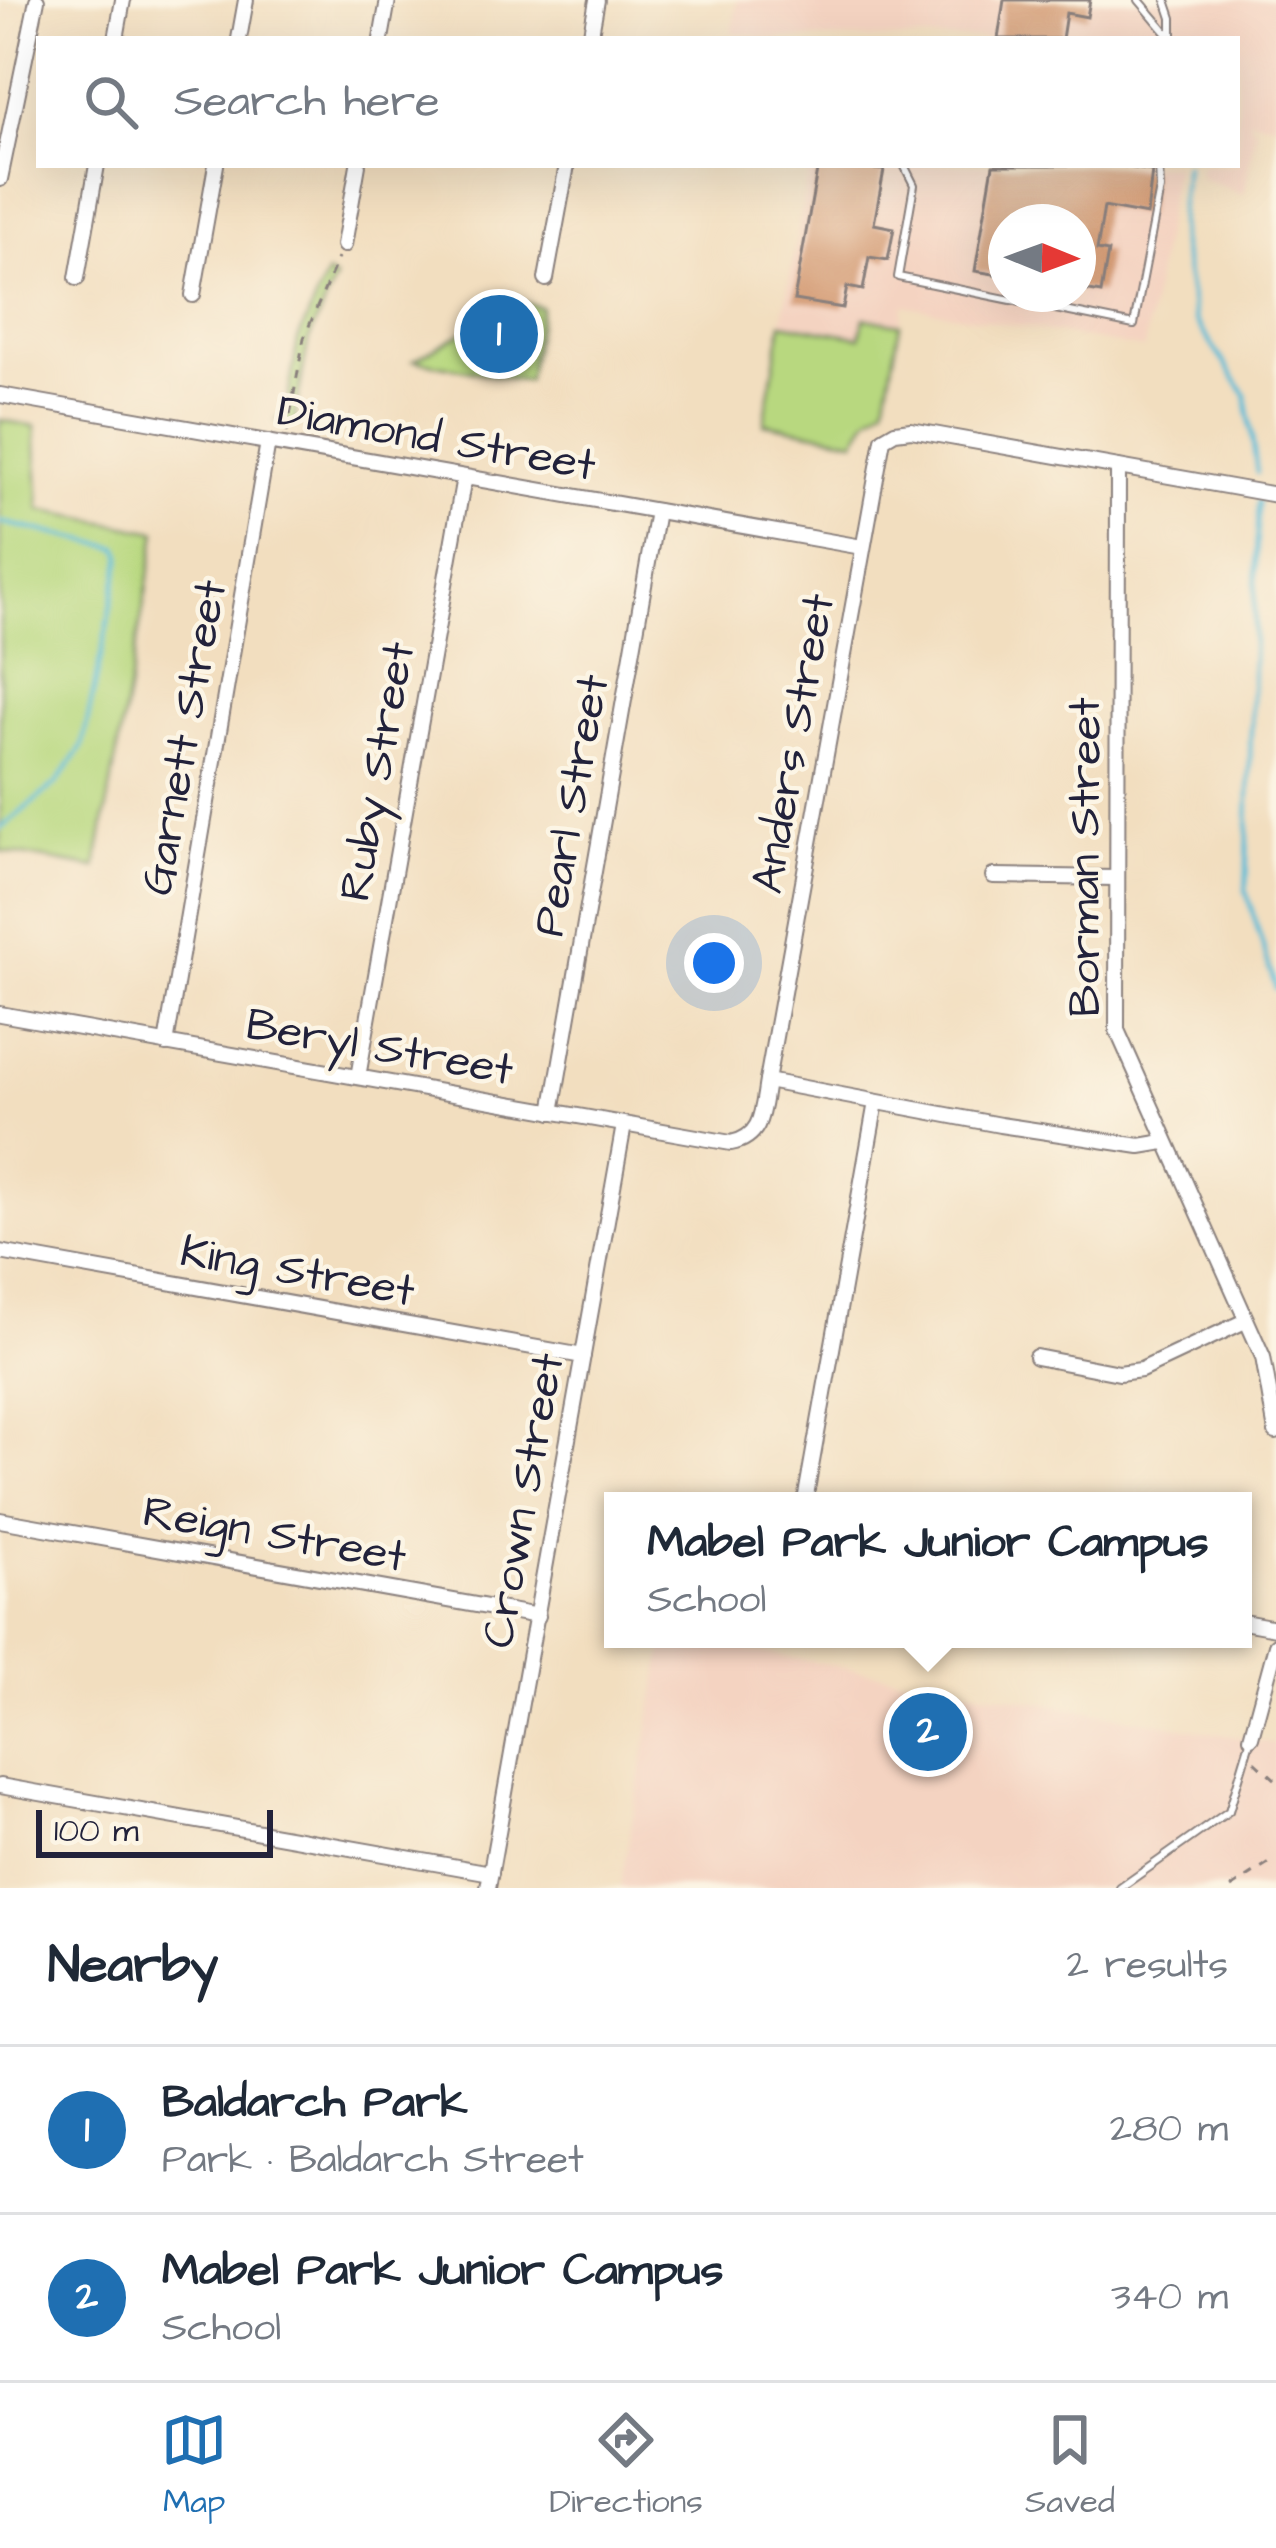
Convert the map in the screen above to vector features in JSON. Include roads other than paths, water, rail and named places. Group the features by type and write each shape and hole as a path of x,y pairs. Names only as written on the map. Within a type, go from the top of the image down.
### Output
{"street":[{"path":"0,179 37,0"},
{"path":"117,36 123,0"},
{"path":"240,36 246,0"},
{"path":"382,36 388,0"},
{"path":"591,36 597,0"},
{"path":"77,278 96,168"},
{"path":"193,295 215,168"},
{"path":"344,245 357,168"},
{"path":"546,279 566,168"},
{"name":"Diamond Street","path":"0,395 862,547"},
{"name":"Anders Street","path":"748,1140 758,1130 884,439 911,430 1118,467"},
{"name":"Garnett Street","path":"166,1044 276,444"},
{"path":"1118,467 1276,495"},
{"name":"Borman Street","path":"1118,467 1117,1030 1263,1358 1276,1432"},
{"name":"Ruby Street","path":"358,1077 464,477"},
{"name":"Pearl Street","path":"552,1112 657,511"},
{"path":"993,876 1116,878"},
{"name":"Beryl Street","path":"0,1014 624,1125 731,1143 748,1140"},
{"path":"767,1081 1140,1146 1164,1142"},
{"path":"807,1492 876,1102"},
{"name":"Crown Street","path":"490,1881 624,1125"},
{"name":"King Street","path":"0,1252 583,1356"},
{"path":"1036,1358 1119,1372 1141,1370 1245,1321"},
{"name":"Reign Street","path":"0,1520 538,1616"},
{"path":"1249,1745 1276,1645"},
{"path":"0,1786 490,1881"}],"lane":[{"path":"1139,0 1169,36"},
{"path":"1166,0 1172,36"},
{"path":"906,168 914,185 898,277 1134,325 1160,189 1159,168"},
{"path":"1120,1888 1229,1811 1249,1745"}],"waterway":[{"path":"1185,168 1180,241 1195,320 1246,395 1257,473"},
{"path":"1258,501 1246,891 1276,989"},
{"path":"0,522 119,548 122,555 82,747 57,783 0,829"}],"place":[{"name":"Baldarch Park","path":"499,334"},
{"name":"Mabel Park Junior Campus","path":"928,1732"}]}
